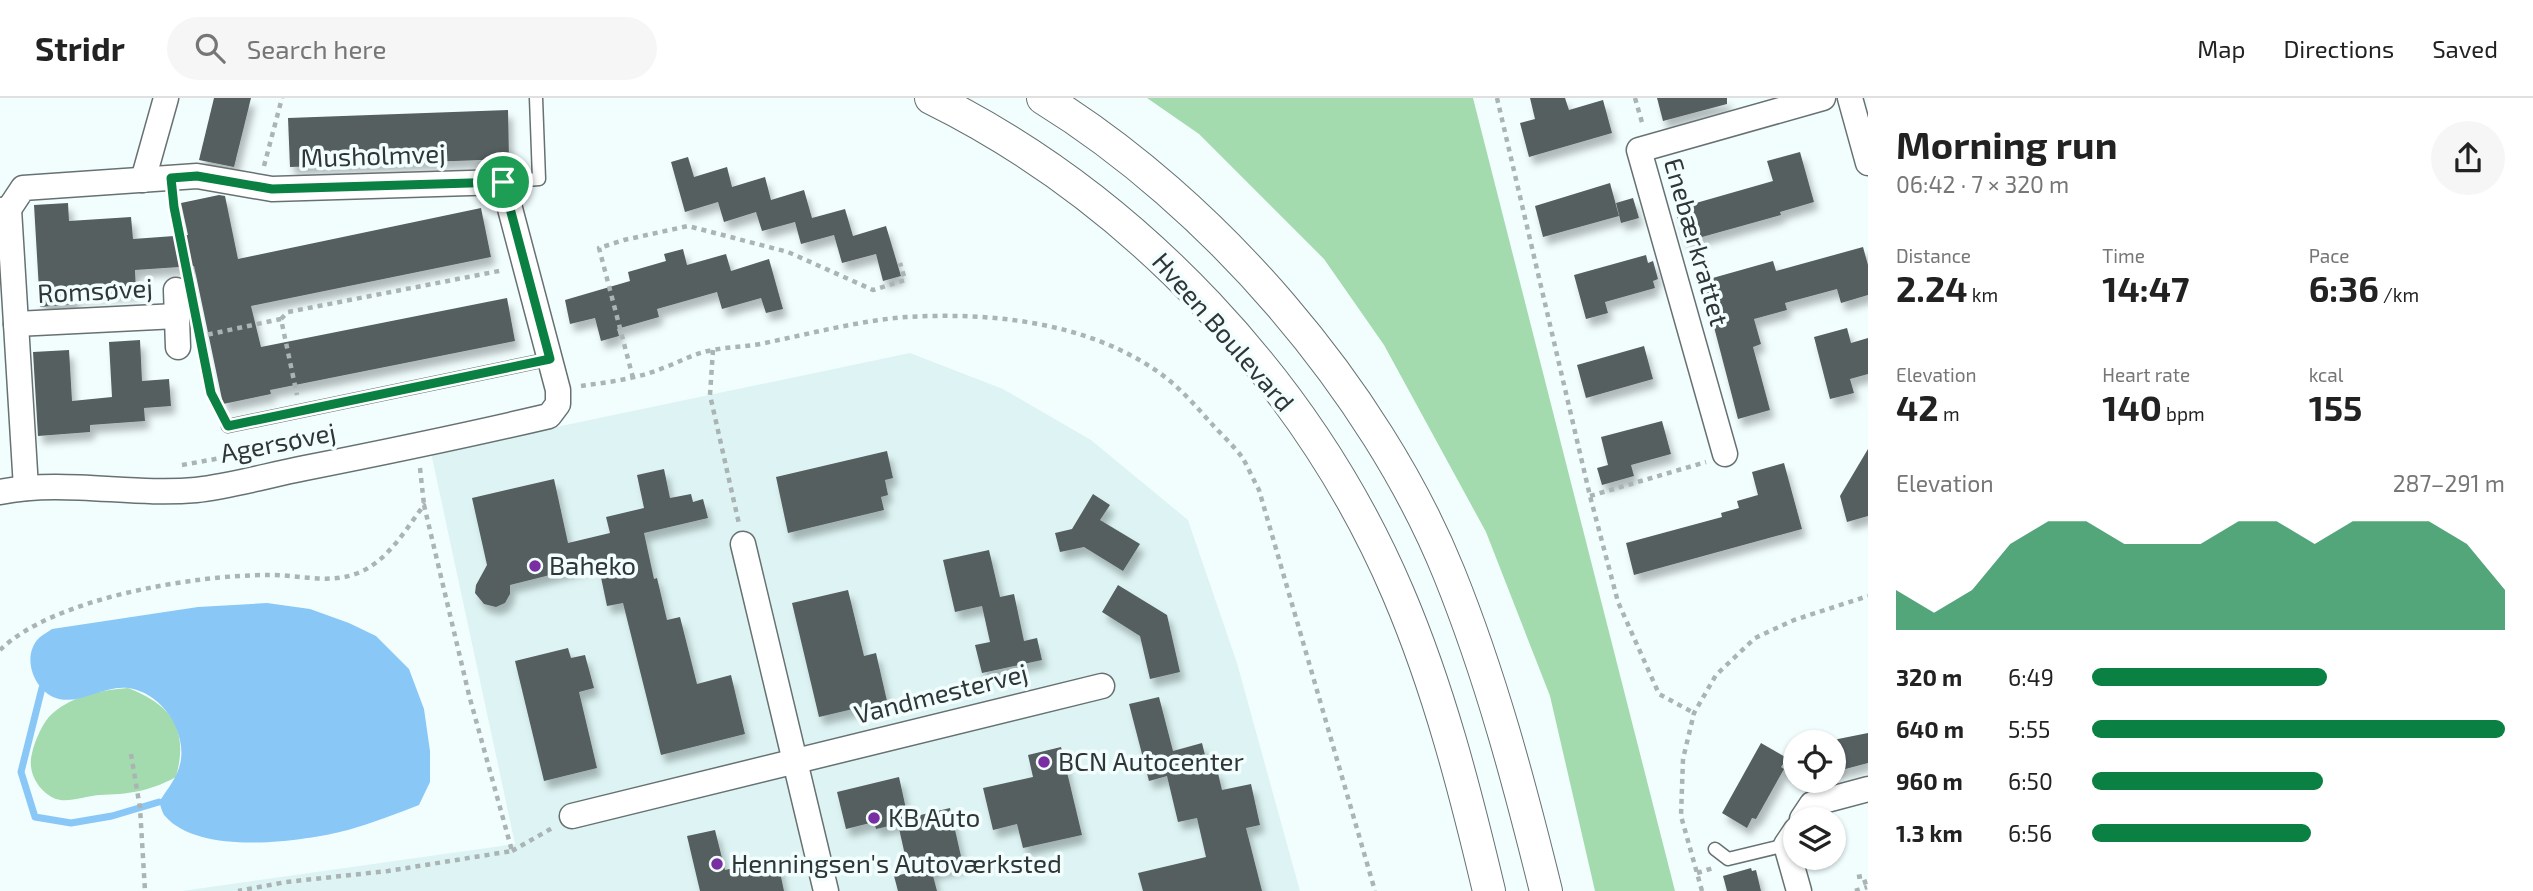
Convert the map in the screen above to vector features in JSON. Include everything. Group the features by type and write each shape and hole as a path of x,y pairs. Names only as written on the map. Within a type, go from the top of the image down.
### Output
{"street":[{"path":"143,180 166,98"},
{"name":"Hveen Boulevard","path":"931,98 1014,144 1063,177 1129,229 1208,306 1265,372 1318,444 1370,533 1398,594 1434,690 1458,768 1489,891"},
{"path":"1044,98 1089,128 1162,184 1227,246 1309,338 1365,416 1417,505 1453,584 1487,674 1511,750 1546,891"},
{"name":"Enebærkrattet","path":"1724,454 1639,150 1824,98"},
{"path":"1850,98 1868,163"},
{"name":"Musholmvej","path":"4,209 23,188 197,176 272,189 503,182"},
{"path":"503,182 558,397"},
{"name":"Romsøvej","path":"4,209 16,324 26,488"},
{"name":"Romsøvej","path":"178,347 188,321 182,285"},
{"name":"Romsøvej","path":"16,324 188,321"},
{"name":"Agersøvej","path":"0,492 26,488 87,487 155,493 199,489 417,446 549,416 558,397"},
{"path":"743,544 826,891"},
{"name":"Vandmestervej","path":"572,816 1102,686"},
{"path":"1810,807 1812,804 1868,789"},
{"path":"1796,870 1799,891"}],"lane":[{"path":"503,182 539,179 536,98"},
{"path":"228,426 550,359"},
{"path":"1715,849 1728,859 1783,841"}],"path":[{"path":"258,187 282,98"},
{"path":"1497,98 1590,496 1619,602 1659,694 1694,713"},
{"path":"171,178 182,285"},
{"path":"633,378 599,248 688,226 788,252 873,290 905,280 900,263"},
{"path":"201,336 281,319 288,312 526,266"},
{"path":"558,397 663,369 688,356 713,350 905,317 1026,321 1093,339 1131,355 1162,374 1189,399 1241,457 1259,490 1375,891"},
{"path":"281,319 300,411"},
{"path":"188,321 201,336 211,393 228,426"},
{"path":"713,350 710,395 743,544"},
{"path":"417,446 424,505 469,695 512,850"},
{"path":"174,466 261,451"},
{"path":"1590,496 1710,461 1724,454"},
{"path":"0,650 50,617 114,596 185,582 267,575 330,579 358,573 390,551 424,505"},
{"path":"1702,891 1681,816 1683,759 1694,713 1716,675 1755,638 1794,620 1868,596"},
{"path":"131,754 140,808 145,891"},
{"path":"238,891 286,882 388,871 512,850 572,816"},
{"path":"1854,891 1867,887 1863,876 1857,877"}],"shaded area":[{"path":"910,353 1003,389 1091,440 1188,520 1237,663 1300,891 182,891 515,844 431,453"}],"green space":[{"path":"1147,98 1473,98 1675,891 1595,891 1550,696 1486,532 1384,345 1324,259 1199,134"},
{"path":"128,688 156,702 173,721 180,745 176,777 129,793 66,800 47,794 34,776 31,760 37,738 49,717 79,698"}],"water":[{"path":"267,603 310,609 349,623 376,636 409,669 424,709 430,751 430,782 419,805 348,830 305,838 252,842 201,837 181,829 165,816 159,802 173,782 181,759 179,735 168,713 160,704 140,691 128,688 110,689 76,699 59,699 43,690 33,674 33,646 52,629 198,607"}],"building":[{"path":"214,98 251,98 234,167 199,160"},
{"path":"1530,98 1565,98 1569,110 1603,100 1612,133 1529,157 1520,123 1535,119"},
{"path":"1657,98 1727,98 1727,104 1663,121"},
{"path":"508,110 509,159 290,167 288,118"},
{"path":"1800,152 1814,202 1780,212 1781,215 1684,242 1675,209 1773,181 1767,161"},
{"path":"688,157 694,177 727,167 732,187 765,177 771,200 804,190 812,218 845,209 853,236 886,226 901,276 883,281 876,254 842,263 834,235 801,244 795,222 762,231 756,212 724,222 718,202 685,212 671,162"},
{"path":"1610,183 1619,216 1543,237 1535,206"},
{"path":"225,196 238,259 481,208 491,257 251,306 261,347 507,298 515,341 270,390 271,394 223,404 194,266 135,270 136,292 74,296 75,304 40,307 34,205 68,203 69,221 131,217 133,239 188,235 181,203"},
{"path":"1633,198 1639,218 1621,223 1616,203"},
{"path":"1863,247 1868,265 1868,295 1841,303 1837,289 1785,303 1787,310 1754,319 1761,344 1753,347 1770,410 1738,419 1702,281 1773,261 1776,271"},
{"path":"683,249 687,265 726,254 731,271 769,259 783,309 766,313 761,298 722,309 717,292 657,309 659,317 617,329 619,336 601,341 595,318 570,324 565,300 630,281 628,272 666,261 664,254"},
{"path":"1646,255 1648,263 1653,261 1658,279 1653,281 1655,288 1605,302 1608,313 1586,319 1574,275"},
{"path":"1847,328 1851,343 1868,338 1868,374 1850,379 1854,393 1830,399 1814,337"},
{"path":"140,340 142,381 169,379 171,406 144,408 145,421 90,425 90,432 38,436 33,352 69,350 72,401 112,397 109,342"},
{"path":"1644,346 1653,379 1586,398 1577,365"},
{"path":"1662,421 1671,454 1631,465 1634,476 1602,485 1597,468 1608,465 1601,437"},
{"path":"1868,449 1868,516 1847,522 1840,496"},
{"path":"887,451 893,478 885,480 888,495 881,497 884,510 788,533 776,477"},
{"path":"1784,463 1802,529 1634,575 1626,543 1722,517 1721,513 1739,508 1737,501 1758,495 1752,472"},
{"path":"664,469 670,498 691,494 693,502 703,499 708,518 644,533 654,579 657,578 667,620 680,617 697,684 731,675 745,734 661,755 623,603 607,606 598,563 510,585 510,594 505,603 496,607 484,604 475,593 476,585 487,565 472,498 554,479 568,543 610,533 606,517 644,508 637,475"},
{"path":"1093,494 1110,505 1100,520 1140,544 1123,571 1084,547 1060,552 1055,533 1072,529"},
{"path":"989,550 1000,597 1014,594 1024,641 1037,638 1042,660 982,673 975,645 990,642 982,606 955,612 943,560"},
{"path":"1118,585 1167,615 1180,672 1150,679 1140,636 1102,612"},
{"path":"848,590 864,656 876,653 887,701 819,717 792,603"},
{"path":"568,648 571,658 585,655 594,688 579,692 597,768 544,781 515,661"},
{"path":"1159,697 1173,751 1202,743 1209,771 1217,769 1222,790 1251,784 1260,825 1246,828 1262,891 1143,891 1138,873 1206,857 1197,818 1178,822 1167,776 1149,781 1129,704"},
{"path":"1868,733 1868,763 1846,769 1846,737"},
{"path":"1761,743 1783,756 1783,771 1756,819 1752,818 1747,828 1722,813"},
{"path":"1061,747 1082,835 1023,848 1017,824 993,830 983,788 1033,777 1028,755"},
{"path":"899,777 908,818 950,808 963,865 932,872 937,891 898,891 894,876 909,873 898,824 876,829 874,822 846,829 837,792"},
{"path":"715,830 725,870 777,858 784,891 700,891 687,836"},
{"path":"1751,868 1752,871 1756,870 1761,891 1727,891 1723,876"}],"waterway":[{"path":"42,688 21,772 35,817 71,823 112,816 159,802"}],"place":[{"name":"Baheko","path":"535,566"},
{"name":"BCN Autocenter","path":"1044,762"},
{"name":"KB Auto","path":"874,818"},
{"name":"Henningsen's Autoværksted","path":"717,864"}],"route":[{"path":"197,176 272,189 503,182 550,359 228,426 211,393 174,207 171,178 197,176"}]}
